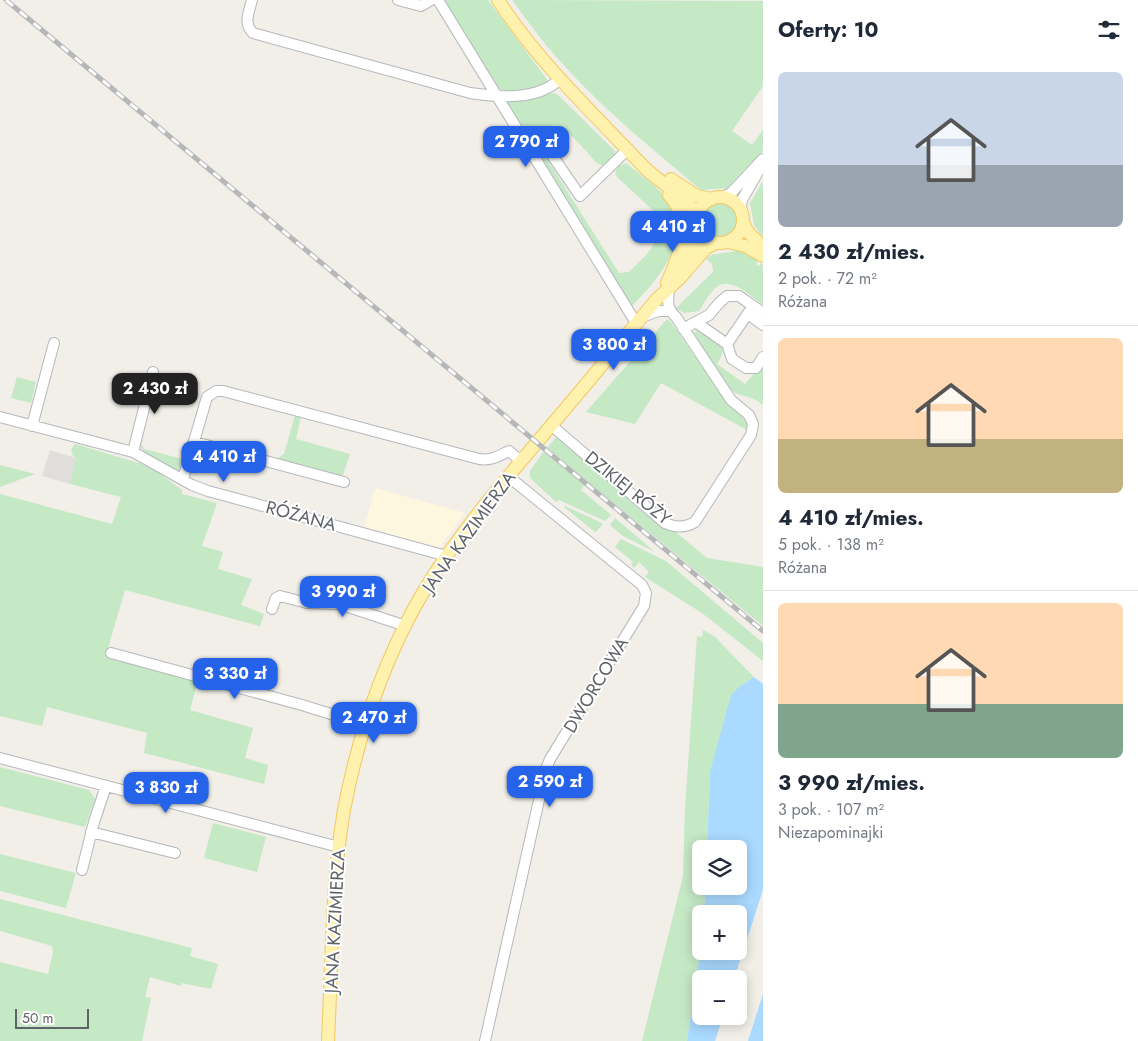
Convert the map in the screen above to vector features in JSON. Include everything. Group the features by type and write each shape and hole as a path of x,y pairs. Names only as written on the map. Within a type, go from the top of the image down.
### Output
{"main road":[{"path":"498,0 513,23 559,80 628,149 680,209 684,227 680,250 668,286"},
{"path":"628,149 690,192 703,198 717,198 735,202 747,231 763,247"},
{"path":"646,169 690,205 704,237 722,243 745,246 763,256"},
{"path":"698,222 702,206 717,198"},
{"path":"722,243 738,235 743,218"},
{"name":"JANA KAZIMIERZA","path":"328,1041 334,894 345,808 366,725 386,668 428,585 447,556 521,461 668,286 693,248 697,239 698,222"},
{"name":"JANA KAZIMIERZA","path":"668,286 686,272 706,248 722,243"}],"street":[{"path":"252,0 246,24 253,33 470,93 496,96 526,95 547,89 559,80"},
{"path":"398,0 421,6 431,0"},
{"path":"438,0 528,148 638,320 658,311 670,311 668,286"},
{"path":"528,148 541,139 580,196 628,149"},
{"path":"717,198 732,192 763,158"},
{"path":"743,218 742,200 763,163"},
{"path":"683,328 697,323 709,315 719,302 727,296 739,296 763,325"},
{"path":"750,310 763,313"},
{"path":"728,344 750,310"},
{"name":"DZIKIEJ RÓŻY","path":"552,425 665,523 674,527 680,527 688,526 695,522 751,435 753,424 749,415 731,400 670,311"},
{"path":"697,323 728,344 732,359 746,368 756,368 763,357"},
{"path":"32,426 54,344"},
{"path":"133,452 153,372"},
{"path":"183,479 207,397 216,391 223,391 480,459 494,459 509,451 521,461"},
{"name":"RÓŻANA","path":"0,417 133,452 192,484 221,495 447,556"},
{"path":"195,442 344,482"},
{"name":"DWORCOWA","path":"485,1041 546,769 550,759 644,606 646,593 636,579 509,477"},
{"path":"272,609 276,598 280,596 307,603 339,604 406,626"},
{"path":"111,653 302,705 366,725"},
{"path":"0,758 339,847"},
{"path":"82,870 91,832 106,786"},
{"path":"91,832 175,853"}],"shaded area":[{"path":"50,450 76,458 70,484 42,476"},
{"path":"375,488 465,513 439,548 364,527"}],"green space":[{"path":"444,0 488,0 548,81 543,88 513,93 497,87"},
{"path":"512,0 763,1 763,86 732,131 752,145 763,130 763,151 728,188 701,190 585,88 547,46"},
{"path":"554,93 615,151 607,166 597,163 569,134 558,126 549,127 534,138 528,137 505,101 506,99"},
{"path":"538,145 619,273 629,272 652,248 659,226 659,216 616,176 616,169 626,163 656,187 670,202 676,216 678,230 675,244 669,258 652,284 632,306 627,302 536,153"},
{"path":"763,181 763,237 754,225 750,203"},
{"path":"720,202 727,203 733,207 737,213 737,227 733,233 727,237 720,238 713,237 707,233 703,227 702,220 703,213 707,207 713,203"},
{"path":"737,251 751,257 754,254 758,262 756,264 759,266 761,263 763,265 763,305 742,289 724,284 712,291 699,311 684,313 676,308 713,272 712,264 706,259 711,255"},
{"path":"667,319 671,322 724,399 747,422 747,430 661,383 635,424 586,412"},
{"path":"698,330 707,334 721,347 722,352 717,364 745,384 763,363 763,405 758,401 734,392 724,385 694,333"},
{"path":"17,377 36,382 31,403 11,398"},
{"path":"295,415 301,416 296,439 350,454 342,478 275,460 284,454"},
{"path":"558,435 707,558 763,567 763,626 547,448"},
{"path":"141,443 144,449 186,460 182,470 172,469 153,458 143,450 140,446"},
{"path":"75,444 142,464 156,471 182,490 182,494 217,503 202,546 223,552 218,569 252,579 241,605 264,614 260,626 125,590 106,655 198,680 190,710 253,728 245,758 268,765 264,784 144,753 147,733 47,707 42,726 0,716 0,494 112,524 121,497 70,484 76,458 71,450"},
{"path":"544,451 584,485 581,490 611,515 605,521 559,500 556,502 530,478 530,471"},
{"path":"0,465 35,474 0,487"},
{"path":"565,506 600,522 603,524 595,532"},
{"path":"615,518 655,552 623,536 610,525"},
{"path":"621,539 666,561 763,643 763,661 702,613 645,577 649,572 639,562 634,568 631,565 633,562 615,547"},
{"path":"703,630 714,636 754,677 739,687 710,772 707,840 692,840 692,895 705,895 705,905 692,905 692,960 699,960 697,970 692,970 692,1007 687,1041 642,1041 683,876 685,808 697,636 702,637"},
{"path":"0,767 89,790 95,799 85,827 0,806"},
{"path":"213,823 266,837 257,872 204,858"},
{"path":"0,854 76,873 66,908 0,891"},
{"path":"0,899 192,948 190,956 218,964 211,989 182,983 181,986 150,977 145,997 151,998 142,1041 0,1041 0,962 48,974 53,953 52,946 0,931"}],"water":[{"path":"754,677 763,684 763,890 747,939 747,905 705,905 705,895 747,895 747,840 707,840 710,772 731,695"},
{"path":"699,960 740,960 737,970 697,970"},
{"path":"763,994 763,1041 748,1041"},
{"path":"692,1007 692,1025 720,1025 715,1041 687,1041"}],"railway":[{"path":"6,0 763,631"}]}
